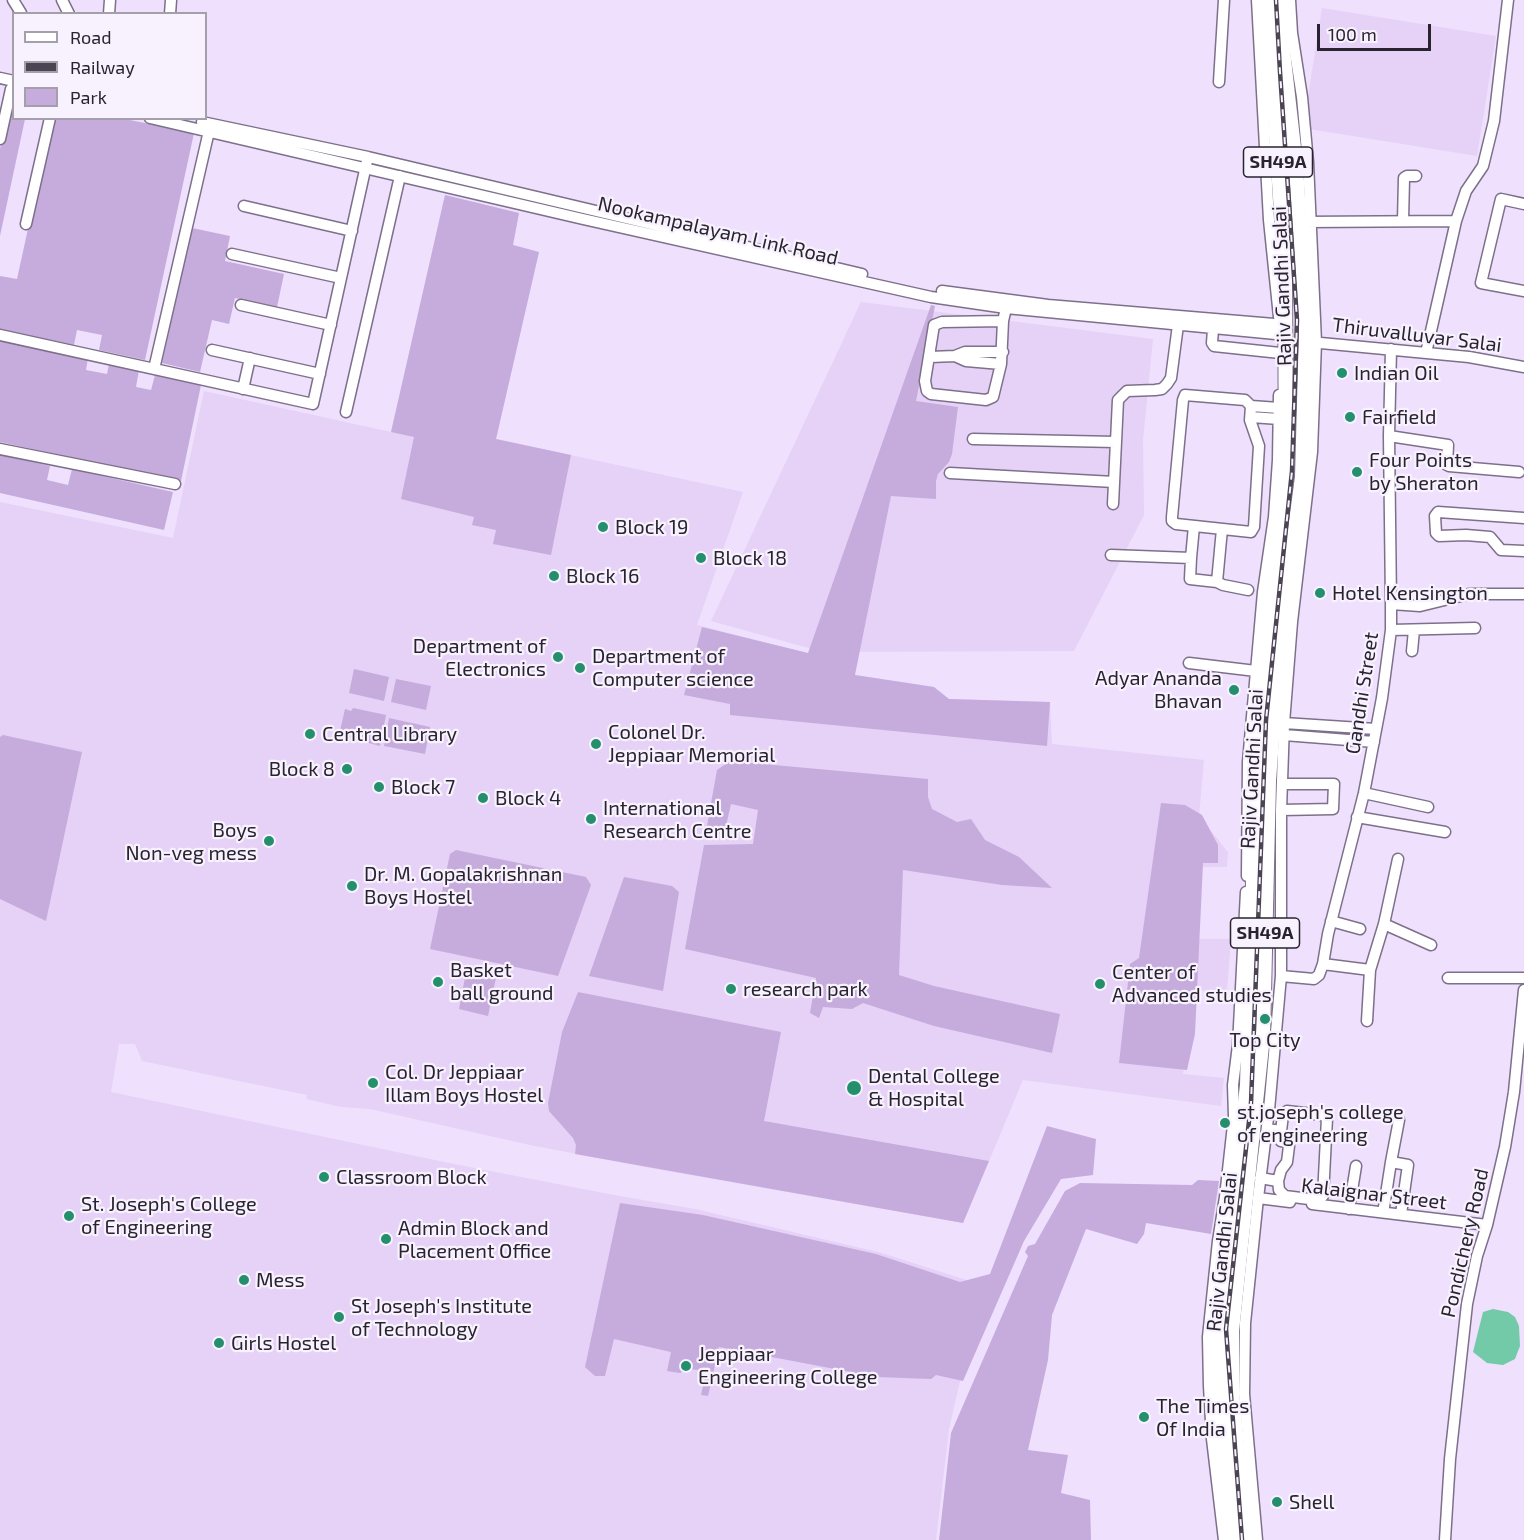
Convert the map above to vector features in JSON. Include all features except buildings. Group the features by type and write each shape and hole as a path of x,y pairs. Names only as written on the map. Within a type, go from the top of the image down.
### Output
{"main road":[{"name":"Rajiv Gandhi Salai","path":"1233,1540 1219,1393 1219,1331 1263,1036 1269,781 1278,655 1302,477 1311,342 1304,222 1275,22 1267,0"},
{"name":"Rajiv Gandhi Salai","path":"1246,1540 1232,1392 1232,1331 1244,1164 1250,1035 1256,780 1266,654 1286,477 1284,260 1275,22 1280,0"}],"street":[{"path":"1219,82 1224,0"},
{"path":"1224,1540 1212,1439 1208,1337 1234,1116 1233,1085 1238,1045 1246,893 1248,762 1263,592 1274,517 1280,353 1283,330 1269,220 1257,0"},
{"path":"1290,0 1308,162 1304,222 1456,221"},
{"path":"1426,352 1456,221 1466,190 1483,166 1494,121 1508,0"},
{"path":"0,78 10,87 0,139"},
{"path":"26,224 50,120"},
{"name":"Nookampalayam Link Road","path":"159,120 367,163 400,176 931,297 1006,308 1213,329 1283,330"},
{"name":"Nookampalayam Link Road","path":"192,120 367,163 923,288 1048,305 1283,330"},
{"path":"154,369 208,131"},
{"path":"0,335 313,404 367,163"},
{"path":"346,412 400,176"},
{"path":"1403,221 1404,178 1416,176"},
{"path":"1524,204 1501,199 1481,283 1524,291"},
{"path":"244,206 352,231"},
{"path":"232,254 341,278"},
{"path":"242,305 331,325"},
{"path":"1003,321 937,324 932,329 925,381 927,391 931,394 986,399 990,399 995,394 1001,364 1003,321 1006,308"},
{"path":"1113,504 1118,400 1127,391 1162,389 1171,378 1179,325"},
{"path":"1213,329 1214,346 1280,353"},
{"path":"1257,1540 1244,1394 1245,1323 1267,1129 1281,976 1281,810 1284,723 1292,622 1312,452 1311,342"},
{"name":"Thiruvalluvar Salai","path":"1311,342 1469,357 1524,367"},
{"name":"Gandhi Street","path":"1323,964 1331,921 1364,793 1390,630 1391,349"},
{"path":"212,350 320,374"},
{"path":"930,357 955,356 972,352 1002,352"},
{"path":"955,356 966,361 1001,364"},
{"path":"243,389 250,358"},
{"path":"1185,395 1245,400 1251,412 1250,420 1258,446 1254,527 1251,532 1176,524 1172,521 1185,395"},
{"path":"1251,412 1279,413"},
{"path":"1389,436 1449,440 1447,465 1449,466 1519,472"},
{"path":"974,439 1116,442"},
{"path":"0,449 176,484"},
{"path":"950,473 1114,482"},
{"path":"1524,518 1438,512 1435,516 1436,532 1439,536 1490,537 1501,550 1524,551"},
{"path":"1490,537 1493,516"},
{"path":"1194,526 1190,579 1217,582 1248,590"},
{"path":"1217,582 1222,529"},
{"path":"1111,555 1191,558"},
{"path":"1391,604 1420,606 1469,594 1524,594"},
{"path":"1390,630 1475,628"},
{"path":"1412,651 1414,630"},
{"path":"1189,663 1256,671"},
{"path":"1284,723 1376,729"},
{"path":"1284,735 1374,741"},
{"path":"1281,810 1333,809 1334,784 1282,784"},
{"path":"1364,793 1428,807"},
{"path":"1357,817 1444,832"},
{"path":"1367,1021 1370,970 1384,924 1398,859"},
{"path":"1331,921 1360,929"},
{"path":"1384,924 1431,945"},
{"path":"1281,976 1314,979 1319,975 1323,964 1370,970"},
{"path":"1448,978 1524,978"},
{"name":"Pondichery Road","path":"1445,1540 1450,1459 1467,1304 1477,1256 1498,1181 1514,1092 1524,990"},
{"path":"1287,1111 1322,1115 1328,1120 1321,1199 1285,1196 1279,1190 1278,1181 1281,1170 1287,1162 1289,1146 1287,1142 1281,1141 1281,1131 1283,1115 1287,1111"},
{"path":"1384,1206 1399,1120"},
{"path":"1267,1129 1281,1131"},
{"path":"1391,1162 1408,1165 1401,1214"},
{"path":"1349,1209 1356,1166"},
{"path":"1260,1178 1278,1181"},
{"name":"Kalaignar Street","path":"1258,1198 1487,1225"}],"shaded area":[{"path":"1322,8 1496,36 1477,156 1303,128"},
{"path":"445,195 519,213 513,245 539,252 496,439 743,492 697,625 807,653 855,675 934,687 949,699 1050,702 1052,744 1204,760 1199,816 1228,852 1227,867 1198,867 1196,939 1231,939 1227,990 1190,991 1189,1038 1183,1074 1224,1078 1221,1106 1023,1080 963,1223 530,1145 370,1109 341,1107 306,1099 307,1095 142,1061 135,1044 119,1044 111,1092 449,1163 695,1209 882,1253 982,1285 949,1429 936,1540 0,1540 0,502 173,538 204,391 391,432"},
{"path":"861,302 1153,339 1143,440 1144,515 1074,651 823,652 711,621"},
{"path":"1493,1309 1508,1312 1515,1317 1519,1326 1520,1346 1515,1359 1503,1365 1487,1363 1473,1352 1483,1312"}],"green space":[{"path":"8,111 12,112 12,120 25,120 0,236 0,149"},
{"path":"52,120 130,120 194,133 145,360 99,350 102,335 77,330 74,345 0,330 0,276 17,279"},
{"path":"445,195 519,213 513,245 539,252 496,439 571,455 551,555 493,544 496,530 472,525 474,517 401,499 414,437 391,432"},
{"path":"192,228 230,236 225,261 284,274 277,307 235,298 229,324 212,320 200,372 162,363"},
{"path":"931,305 935,306 916,401 958,407 952,454 949,462 938,474 936,499 891,496 855,675 934,687 949,699 1050,702 1047,746 730,715 730,704 684,695 702,627 808,653"},
{"path":"0,339 88,358 86,370 107,374 109,364 139,370 136,387 151,390 155,375 201,385 181,481 0,442"},
{"path":"0,455 50,466 47,480 68,485 72,469 173,492 164,530 0,493"},
{"path":"354,669 389,677 384,701 349,693"},
{"path":"396,679 431,686 426,710 391,702"},
{"path":"353,708 386,715 380,746 339,735 345,709 351,711"},
{"path":"389,718 430,727 425,754 384,746"},
{"path":"3,735 82,752 46,921 0,899 0,737"},
{"path":"730,761 928,779 928,797 932,809 957,822 971,819 985,840 1019,857 1052,888 1002,885 903,870 899,975 934,986 1060,1014 1052,1053 934,1026 863,1003 852,1009 823,1007 819,1018 810,1013 816,978 685,949 704,845 753,844 758,810 731,804 724,835 706,831 717,770"},
{"path":"1161,803 1185,805 1202,815 1218,845 1218,863 1203,863 1195,1034 1187,1070 1119,1063 1130,964 1139,958"},
{"path":"456,850 586,877 591,885 558,976 430,949 450,854"},
{"path":"624,877 672,886 679,892 663,991 589,976"},
{"path":"467,967 497,973 488,1016 459,1009"},
{"path":"578,992 781,1032 764,1121 989,1161 963,1223 575,1154 576,1145 573,1138 549,1111 548,1103 562,1032"},
{"path":"1047,1126 1096,1139 1093,1175 1061,1179 1024,1241 963,1381 936,1375 931,1379 877,1377 719,1347 708,1396 701,1395 705,1377 698,1370 687,1369 680,1373 667,1371 671,1352 614,1339 605,1376 595,1376 585,1367 620,1203 703,1215 876,1254 960,1282 990,1274"},
{"path":"1198,1180 1219,1181 1211,1234 1146,1223 1144,1234 1137,1244 1086,1229 1052,1315 1048,1360 1028,1450 1068,1455 1061,1493 1090,1500 1091,1540 939,1540 951,1433 1028,1256 1025,1252 1028,1246 1035,1244 1065,1191 1080,1183 1192,1185"}],"railway":[{"path":"1242,1540 1226,1329 1251,1103 1266,720 1292,471 1297,320 1276,0"}],"place":[{"name":"Indian Oil","path":"1342,373"},
{"name":"Fairfield","path":"1350,417"},
{"name":"Four Points by Sheraton","path":"1357,472"},
{"name":"Block 19","path":"603,527"},
{"name":"Block 18","path":"701,558"},
{"name":"Block 16","path":"554,576"},
{"name":"Hotel Kensington","path":"1320,593"},
{"name":"Department of Electronics","path":"558,657"},
{"name":"Department of Computer science","path":"580,668"},
{"name":"Adyar Ananda Bhavan","path":"1234,690"},
{"name":"Central Library","path":"310,734"},
{"name":"Colonel Dr. Jeppiaar Memorial","path":"596,744"},
{"name":"Block 8","path":"347,769"},
{"name":"Block 7","path":"379,787"},
{"name":"Block 4","path":"483,798"},
{"name":"International Research Centre","path":"591,819"},
{"name":"Boys Non-veg mess","path":"269,841"},
{"name":"Dr. M. Gopalakrishnan Boys Hostel","path":"352,886"},
{"name":"Basket ball ground","path":"438,982"},
{"name":"Center of Advanced studies","path":"1100,984"},
{"name":"research park","path":"731,989"},
{"name":"Top City","path":"1265,1019"},
{"name":"Col. Dr Jeppiaar Illam Boys Hostel","path":"373,1083"},
{"name":"Dental College & Hospital","path":"854,1088"},
{"name":"st.joseph's college of engineering","path":"1225,1123"},
{"name":"Classroom Block","path":"324,1177"},
{"name":"St. Joseph's College of Engineering","path":"69,1216"},
{"name":"Admin Block and Placement Office","path":"386,1239"},
{"name":"Mess","path":"244,1280"},
{"name":"St Joseph's Institute of Technology","path":"339,1317"},
{"name":"Girls Hostel","path":"219,1343"},
{"name":"Jeppiaar Engineering College","path":"686,1366"},
{"name":"The Times Of India","path":"1144,1417"},
{"name":"Shell","path":"1277,1502"}]}
